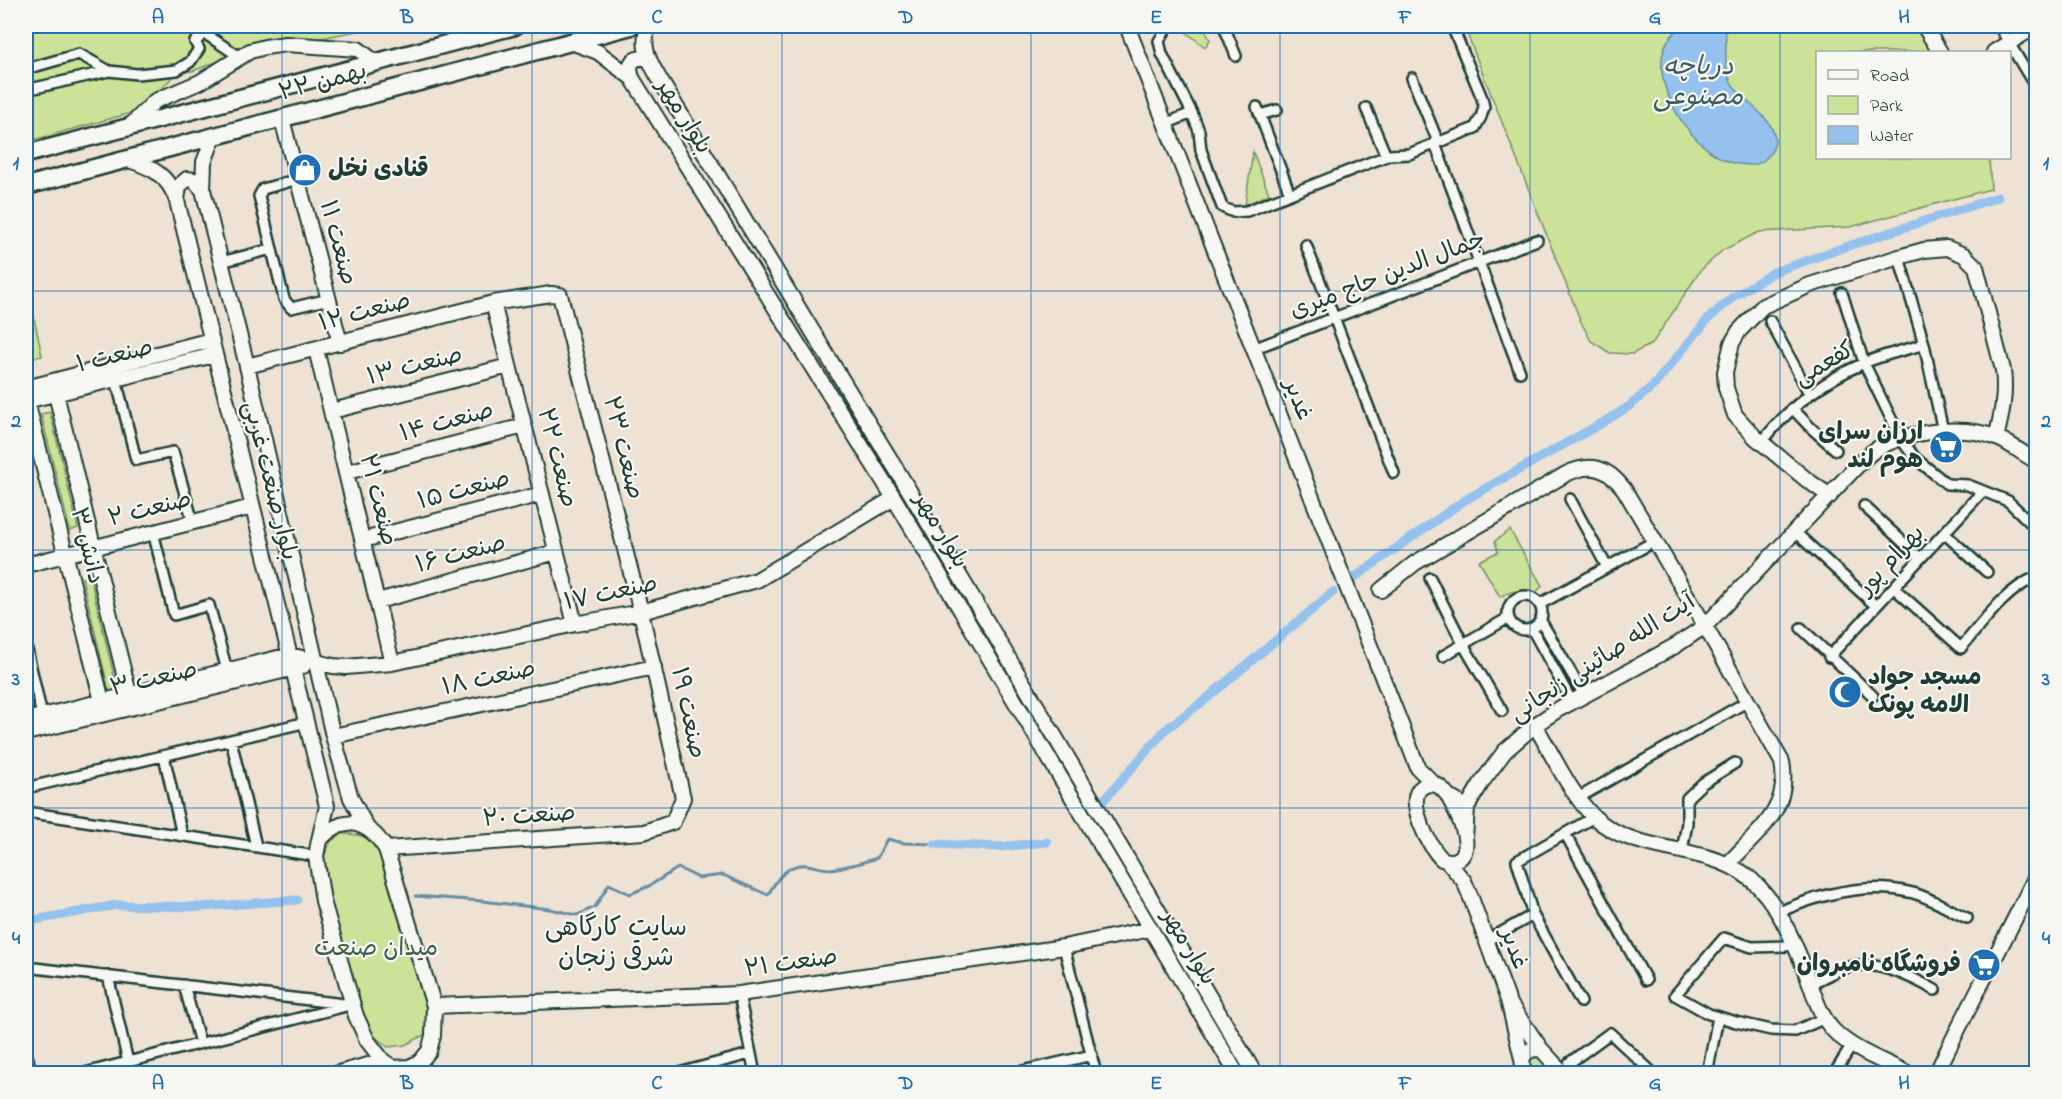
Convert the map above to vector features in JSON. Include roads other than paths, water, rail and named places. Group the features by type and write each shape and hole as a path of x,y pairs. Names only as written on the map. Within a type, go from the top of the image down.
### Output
{"highway":[{"name":"۲۲ بهمن","path":"26,154 514,26"},
{"name":"۲۲ بهمن","path":"26,186 632,26"}],"street":[{"name":"بلوار مهر","path":"649,26 644,44 648,58 1256,1074"},
{"name":"غدیر","path":"1126,26 1418,768 1419,790 1415,802 1423,831 1439,856 1447,861 1464,881 1508,1000 1523,1066"},
{"path":"1168,26 1159,41 1162,54 1192,113 1199,131 1201,150 1222,207 1233,212 1247,211 1386,156 1409,154 1438,146 1475,128 1484,107 1482,98 1452,26"},
{"path":"1224,26 1236,56"},
{"path":"1924,26 1939,51"},
{"path":"1999,26 2037,88"},
{"path":"1996,51 2037,26"},
{"path":"26,90 109,71 137,74 177,70 190,62 199,49 195,42 204,29 240,57"},
{"name":"بلوار مهر","path":"571,42 598,51 632,78 894,498 1237,1074"},
{"path":"129,127 155,102 200,82 250,51 286,44 358,48 375,62"},
{"path":"26,69 79,54 109,71"},
{"path":"632,78 629,70 632,62 638,58 648,58"},
{"path":"1412,78 1520,372"},
{"path":"1366,108 1386,156"},
{"path":"1277,110 1259,111 1290,194"},
{"path":"1165,124 1192,113"},
{"name":"صنعت ۱۱","path":"282,119 340,343"},
{"name":"بلوار صنعت غربی","path":"214,136 204,162 203,190 247,366 333,736 351,798 366,826"},
{"name":"بلوار صنعت غربی","path":"126,159 162,175 173,189 177,201 327,806 319,840"},
{"path":"177,201 179,186 187,179 194,180 203,190"},
{"path":"297,179 263,189 260,192 259,196 272,249 287,304 291,308 329,299"},
{"name":"جمال الدین حاج میری","path":"1253,349 1537,240"},
{"path":"1306,244 1394,473"},
{"path":"1830,495 1807,480 1762,442 1736,415 1726,388 1725,372 1732,343 1739,331 1763,306 1810,285 1924,250 1947,248 1964,255 1976,267 2003,370 2004,410 1996,438"},
{"path":"221,262 272,249"},
{"path":"1899,257 1924,344 1943,431"},
{"path":"1842,293 1864,363 1901,439 1915,458 1947,484 1968,485 2008,501 2037,528"},
{"name":"صنعت ۱۲","path":"247,366 493,303 551,294 560,295"},
{"name":"صنعت ۲۳","path":"560,295 641,612"},
{"name":"صنعت ۲۲","path":"493,303 575,624"},
{"path":"1770,321 1809,393"},
{"name":"صنعت ۱","path":"26,397 211,340"},
{"name":"کفعمی","path":"1762,442 1791,408 1828,380 1864,363 1924,344"},
{"name":"صنعت ۲۱","path":"316,349 392,663"},
{"name":"صنعت ۱","path":"26,397 56,394 214,355"},
{"name":"صنعت ۱۳","path":"332,411 509,366"},
{"path":"116,379 136,460 173,452 192,522"},
{"name":"دانش ۳","path":"56,394 129,694"},
{"name":"دانش ۳","path":"26,397 102,701"},
{"path":"1791,408 1836,450"},
{"name":"صنعت ۱۴","path":"346,472 524,426"},
{"name":"آیت الله صائینی زنجانی","path":"1464,881 1463,855 1466,848 1467,807 1505,751 1535,725 1675,646 1705,626 1858,465 1876,449 1909,436 1943,431 1964,431 1996,438 2037,461"},
{"path":"1381,590 1415,563 1576,469 1597,468 1614,477 1624,489 1705,626 1782,762 1784,790 1779,803 1772,815 1728,864"},
{"name":"بهرام پور","path":"1829,657 1982,492"},
{"name":"صنعت ۱۵","path":"363,540 542,494"},
{"name":"صنعت ۱۷","path":"290,655 333,666 392,663 641,612 757,580 894,498"},
{"path":"1570,499 1607,567"},
{"path":"1864,506 1920,558"},
{"name":"صنعت ۲","path":"26,565 252,507"},
{"path":"153,532 174,615 209,605 227,670"},
{"path":"1795,532 1876,606"},
{"path":"1944,533 1987,572"},
{"path":"1540,604 1646,546"},
{"name":"صنعت ۱۶","path":"378,601 556,552"},
{"path":"1894,588 1961,648 2003,599 2025,582 2037,577"},
{"path":"1430,578 1463,644 1502,711"},
{"path":"1523,595 1533,597 1540,604 1543,612 1541,621 1532,629 1522,630 1513,626 1508,618 1508,608 1513,599 1523,595"},
{"name":"صنعت ۱۹","path":"641,612 683,798 673,822"},
{"path":"1443,656 1508,618"},
{"path":"1541,621 1578,699"},
{"path":"1801,628 1829,657 1873,696"},
{"path":"1532,629 1578,699"},
{"path":"26,645 42,716"},
{"name":"صنعت ۳","path":"26,720 290,655"},
{"name":"صنعت ۳","path":"26,733 294,670 316,662"},
{"name":"صنعت ۱۸","path":"333,736 654,667"},
{"path":"1578,798 1748,701"},
{"path":"26,788 306,722"},
{"path":"1535,725 1578,798 1594,817 1614,831 1636,839 1728,864 1758,885 1779,912 1832,1030 1852,1045 1909,1074"},
{"path":"231,740 256,846"},
{"path":"164,756 182,835"},
{"path":"1682,851 1687,823 1687,798 1703,783 1735,763"},
{"name":"غدیر","path":"1418,768 1448,796"},
{"path":"1068,790 1083,782"},
{"path":"1419,790 1426,785 1435,784"},
{"path":"1448,796 1467,807"},
{"path":"1448,796 1459,817 1465,839"},
{"path":"26,812 316,856"},
{"path":"1581,1002 1533,915 1517,861 1594,817"},
{"name":"صنعت ۲۰","path":"386,849 644,832 673,822"},
{"path":"335,1074 391,1068 422,1068 433,1036 434,1006 386,849 378,837 366,826 353,823 330,830 319,840 316,856 323,901 353,1005 367,1040 391,1068"},
{"path":"1566,835 1646,980"},
{"path":"1447,861 1456,860 1463,855"},
{"path":"1936,1074 2037,876"},
{"path":"1779,912 1815,897 1859,889 1894,889 1914,893 1967,918"},
{"path":"1486,941 1533,915"},
{"name":"صنعت ۲۱","path":"434,1006 739,994 1064,947 1150,929"},
{"path":"1787,946 1752,948 1724,938 1676,995 1718,1017 1771,1030 1796,1031 1825,1018"},
{"path":"1064,947 1096,1074"},
{"path":"1810,984 1858,965 1897,973 1935,990"},
{"path":"26,967 353,1005"},
{"path":"108,976 128,1062"},
{"path":"184,985 200,1043"},
{"path":"739,994 755,1074"},
{"path":"1508,1000 1541,1048 1567,1068 1610,1033 1654,1074"},
{"path":"81,1074 353,1005"},
{"path":"1707,1074 1718,1017"},
{"path":"1834,1074 1852,1045"},
{"path":"1523,1066 1526,1052 1541,1048"},
{"path":"675,1074 750,1054"},
{"path":"1010,1074 1027,1072 1092,1055"},
{"path":"26,1059 29,1074"}],"water":[{"name":"دریاچه مصنوعی","path":"1685,26 1722,26 1725,29 1728,76 1736,89 1763,116 1773,131 1775,139 1773,148 1769,155 1759,163 1739,164 1719,157 1701,143 1684,124 1671,102 1663,80 1662,58 1669,39"}],"waterway":[{"path":"1348,582 1465,500 1631,405 1655,384 1708,319 1733,297 1774,272 1998,197"},
{"path":"1104,800 1166,729 1205,700 1333,592"},
{"path":"415,896 482,901 550,909 577,915 595,907 609,884 630,894 649,886 678,868 699,878 723,875 768,895 783,874 800,865 831,869 866,862 877,858 887,839 904,843 935,844"},
{"path":"935,844 999,847 1047,842"},
{"path":"29,921 117,905 200,907 297,900"}],"place":[{"name":"قنادی نخل","path":"305,170"},
{"name":"ارزان سرای هوم لند","path":"1946,447"},
{"name":"مسجد جواد الامه پونک","path":"1845,692"},
{"name":"فروشگاه نامبروان","path":"1984,965"}],"district":[{"name":"سایت کارگاهی شرقی زنجان","path":"616,944"}],"park label":[{"name":"میدان صنعت","path":"376,949"}]}
